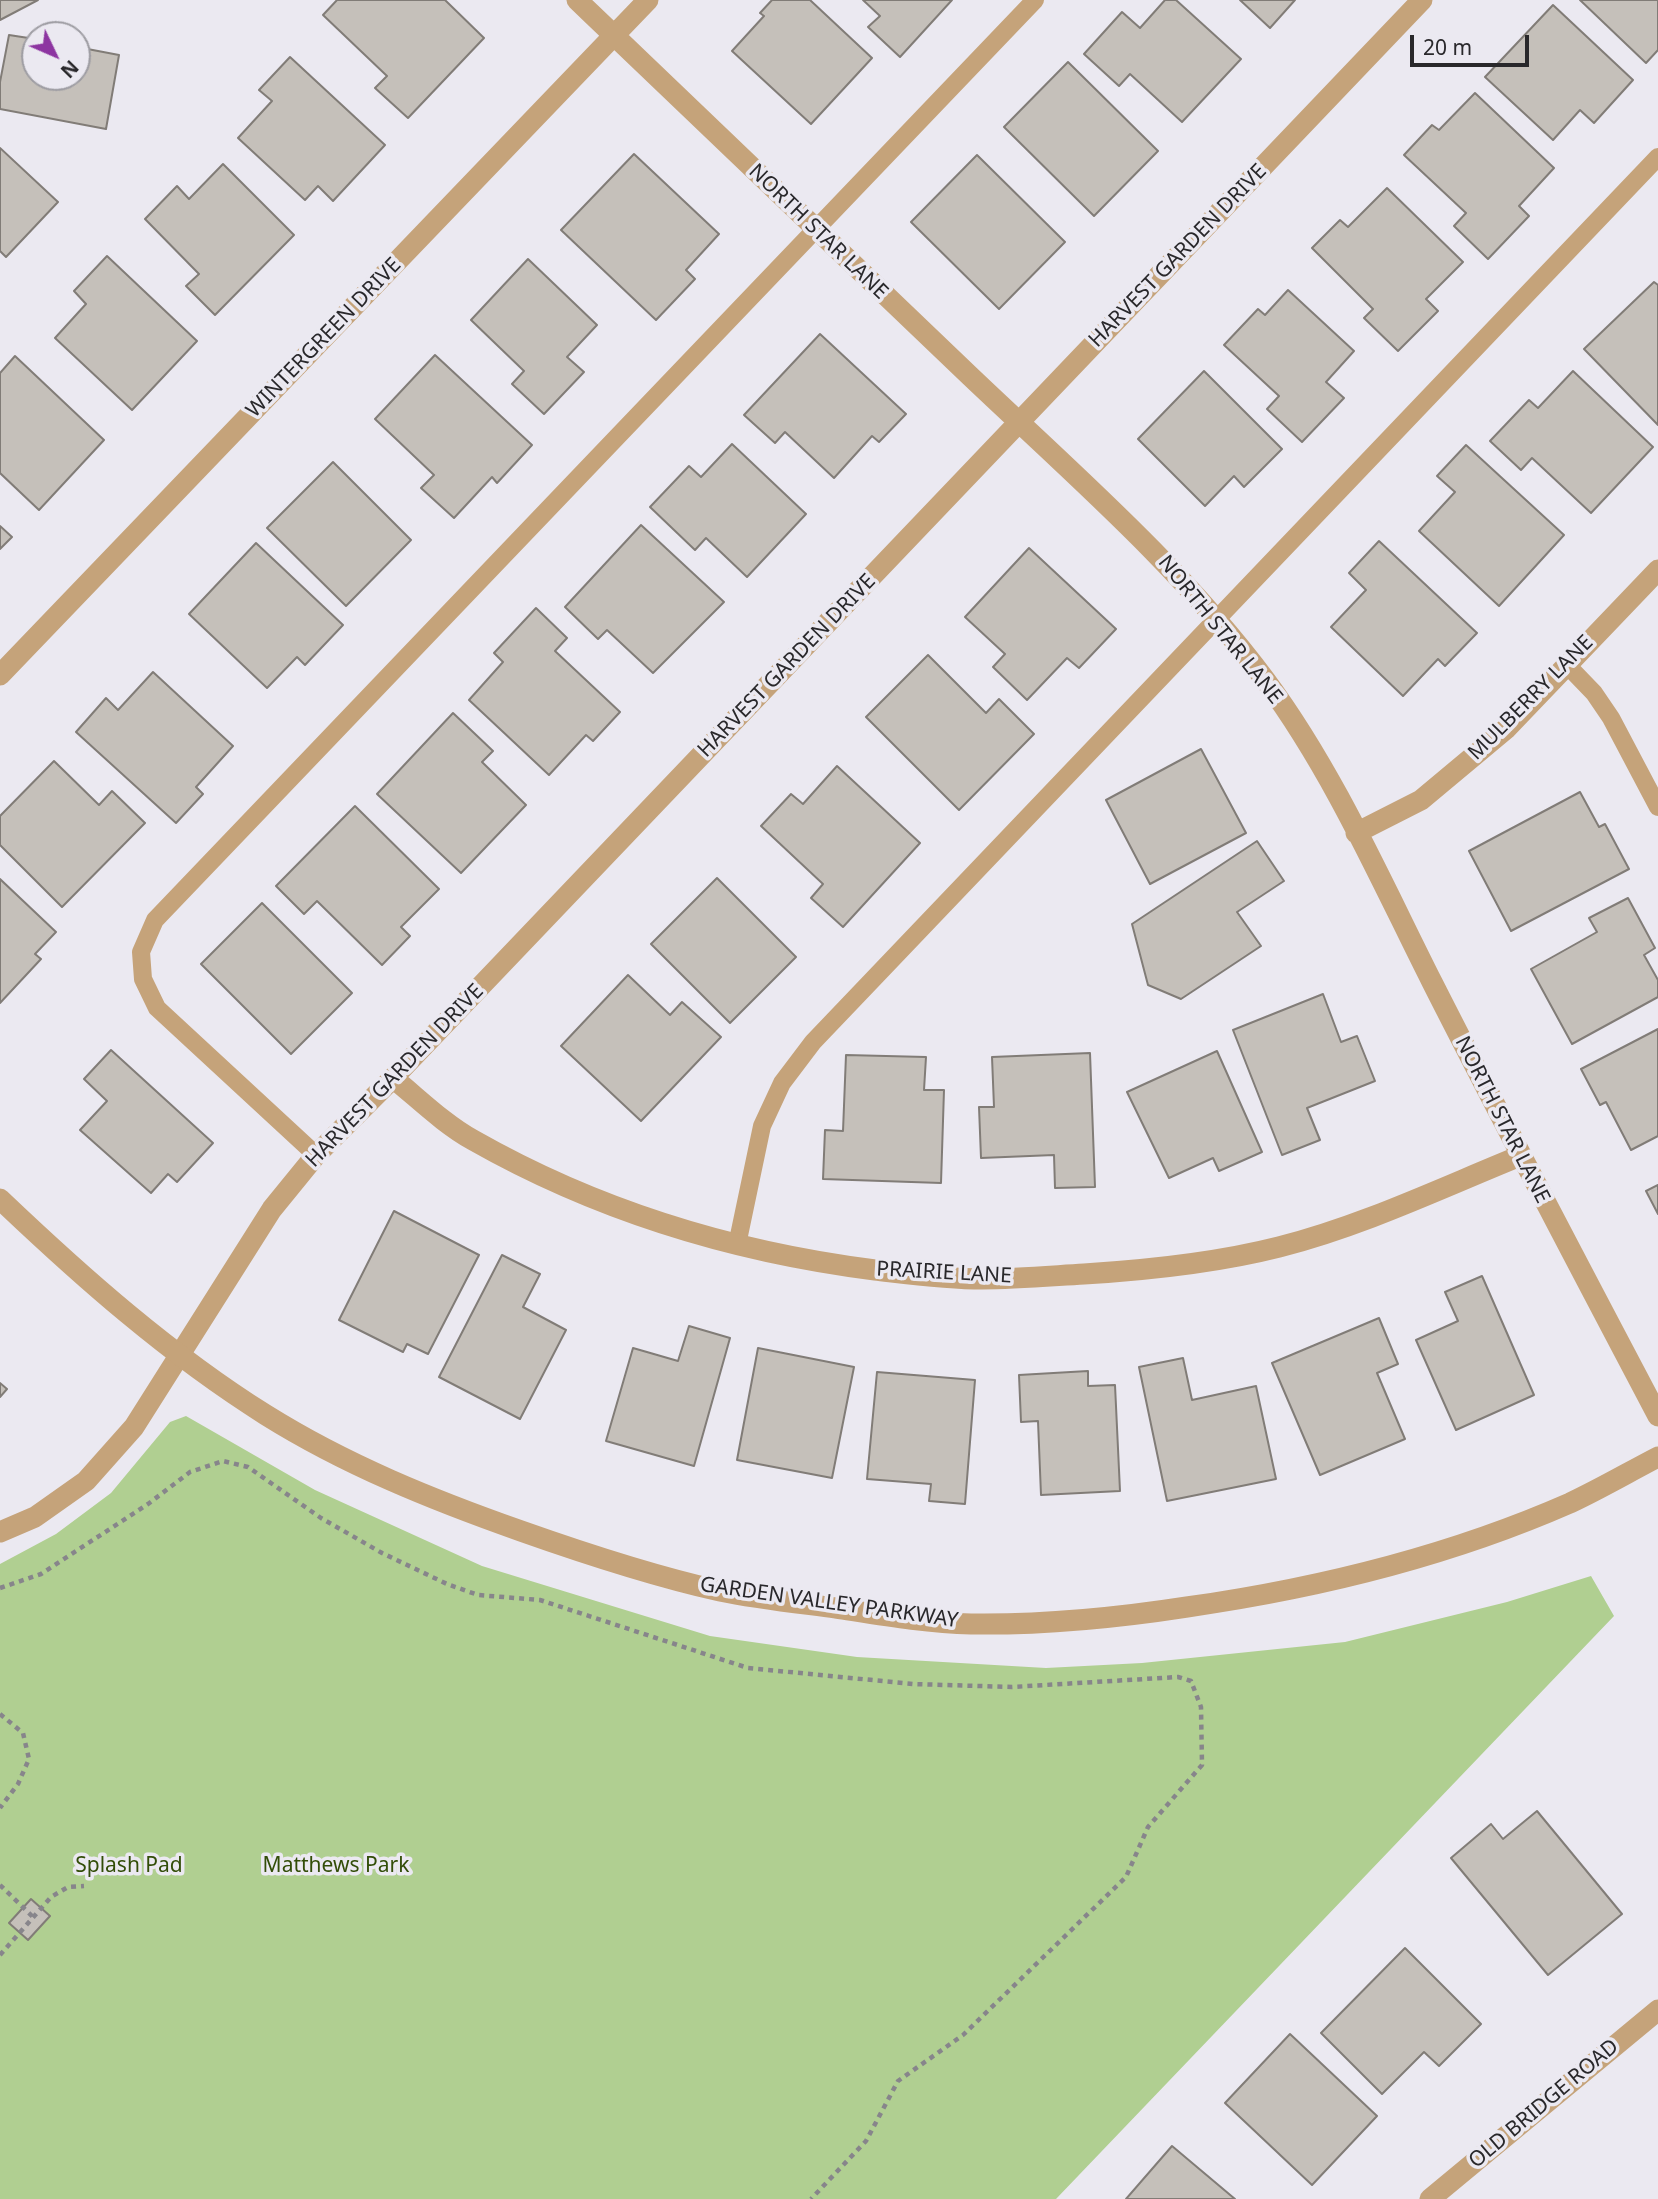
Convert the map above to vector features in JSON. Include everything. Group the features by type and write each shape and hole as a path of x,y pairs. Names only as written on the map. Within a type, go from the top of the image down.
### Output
{"street":[{"name":"NORTH STAR LANE","path":"577,0 1157,552 1217,619 1267,682 1302,735 1356,833 1520,1156 1658,1416"},
{"name":"WINTERGREEN DRIVE","path":"0,676 648,0"},
{"name":"HARVEST GARDEN DRIVE","path":"0,1532 35,1517 86,1481 134,1427 272,1209 316,1155 393,1078 1422,0"},
{"name":"MULBERRY LANE","path":"1356,833 1420,800 1506,729 1658,570"},
{"name":"PRAIRIE LANE","path":"393,1078 472,1139 569,1188 644,1219 737,1245 834,1264 910,1274 981,1279 1128,1271 1279,1247 1348,1226 1520,1156"},
{"name":"GARDEN VALLEY PARKWAY","path":"0,1199 74,1270 122,1310 265,1415 335,1454 415,1491 562,1546 721,1591 887,1616 968,1624 1056,1622 1134,1615 1301,1589 1390,1567 1469,1542 1572,1502 1658,1457"},
{"name":"OLD BRIDGE ROAD","path":"1430,2199 1658,2010"}],"lane":[{"path":"316,1155 156,1008 143,979 142,952 155,920 1035,0"},
{"path":"737,1245 762,1126 782,1083 813,1042 1658,157"},
{"path":"1567,665 1594,693 1611,718 1658,807"}],"path":[{"path":"0,1588 41,1574 148,1504 190,1472 223,1461 248,1467 321,1518 382,1553 447,1584 478,1595 540,1600 748,1668 913,1684 1012,1687 1178,1677 1191,1681 1201,1707 1202,1765 1148,1827 1126,1877 963,2035 898,2081 866,2141 811,2199"},
{"path":"0,1714 23,1733 29,1759 18,1784 0,1808"},
{"path":"0,1885 33,1917"},
{"path":"0,1955 51,1897 68,1887 83,1886"}],"green space":[{"name":"Matthews Park","path":"186,1416 315,1490 482,1566 710,1636 857,1657 1046,1668 1142,1663 1345,1642 1507,1602 1591,1576 1614,1616 1056,2199 0,2199 0,1564 56,1534 111,1493 170,1422"}],"building":[{"path":"0,0 38,0 0,20"},
{"path":"337,0 445,0 484,38 408,118 375,88 387,76 323,15"},
{"path":"772,0 810,0 872,58 811,124 732,51 764,16 760,13"},
{"path":"863,0 952,0 900,57 868,27 880,16"},
{"path":"1165,0 1176,0 1241,59 1182,122 1130,74 1119,86 1084,54 1122,12 1140,28"},
{"path":"1240,0 1295,0 1270,28"},
{"path":"1580,0 1658,0 1658,50 1646,63"},
{"path":"1553,5 1633,80 1594,123 1580,110 1553,140 1485,77"},
{"path":"9,35 21,37 21,91 91,91 91,50 119,55 106,129 0,109 0,82"},
{"path":"290,57 385,145 333,201 318,186 305,200 238,138 272,101 259,90"},
{"path":"1068,62 1158,151 1094,216 1004,127"},
{"path":"1475,93 1554,168 1519,206 1529,216 1488,259 1454,226 1466,213 1404,155 1432,125 1439,130"},
{"path":"0,148 58,202 6,257 0,251"},
{"path":"634,154 719,234 686,270 695,279 656,320 561,230"},
{"path":"977,155 1065,242 999,309 911,222"},
{"path":"223,164 294,235 215,315 186,286 199,274 145,219 177,186 189,199"},
{"path":"1387,188 1463,262 1426,299 1438,311 1398,351 1364,318 1373,309 1312,248 1340,220 1348,227"},
{"path":"107,256 197,341 132,410 55,338 86,304 74,291"},
{"path":"528,259 597,325 567,357 584,372 544,414 512,384 524,371 471,320"},
{"path":"1654,282 1658,285 1658,425 1584,349"},
{"path":"1288,290 1354,351 1326,382 1344,398 1302,442 1267,409 1279,396 1224,345 1258,309 1265,315"},
{"path":"820,334 906,414 879,442 872,436 834,478 785,432 775,443 744,415"},
{"path":"435,355 532,445 497,483 492,477 454,518 421,488 434,475 375,419"},
{"path":"15,356 104,440 39,510 0,473 0,373"},
{"path":"1204,371 1282,449 1244,487 1234,476 1205,506 1138,439"},
{"path":"1573,371 1653,447 1591,513 1532,458 1521,470 1490,441 1529,400 1538,408"},
{"path":"732,444 806,514 747,577 706,538 695,550 650,507 689,466 701,477"},
{"path":"1466,445 1564,535 1499,606 1419,531 1455,492 1437,476"},
{"path":"333,462 411,540 346,606 267,528"},
{"path":"641,525 724,602 653,673 607,630 598,639 565,607"},
{"path":"0,526 12,537 0,549"},
{"path":"1379,541 1477,633 1445,666 1438,659 1403,696 1331,627 1366,590 1349,573"},
{"path":"256,543 343,625 305,665 297,657 267,688 189,614"},
{"path":"1029,548 1116,629 1079,668 1067,658 1027,700 993,667 1005,654 965,617"},
{"path":"536,608 567,638 555,651 620,712 593,741 586,735 549,775 469,700 503,662 494,653"},
{"path":"928,655 986,713 999,699 1034,734 959,810 866,717"},
{"path":"153,672 233,746 196,787 203,794 176,823 76,732 106,698 118,710"},
{"path":"453,713 493,751 482,762 526,805 461,873 377,794"},
{"path":"1201,749 1246,833 1150,884 1106,800"},
{"path":"54,761 99,805 112,791 145,823 62,907 0,845 0,816"},
{"path":"837,766 920,843 843,927 811,898 823,884 761,826 791,794 803,804"},
{"path":"1580,792 1599,827 1605,824 1629,869 1511,931 1469,851"},
{"path":"355,806 439,889 401,927 410,936 382,965 317,901 304,914 276,886"},
{"path":"1257,841 1284,881 1237,912 1261,946 1181,999 1148,985 1132,924"},
{"path":"717,878 796,957 730,1023 651,944"},
{"path":"0,879 56,932 35,954 41,959 0,1003"},
{"path":"1628,898 1655,948 1644,955 1658,980 1658,997 1572,1044 1531,969 1597,932 1589,918"},
{"path":"262,903 352,993 291,1054 201,964"},
{"path":"628,975 670,1015 682,1002 721,1037 641,1121 561,1046"},
{"path":"1323,994 1341,1042 1357,1036 1375,1081 1307,1108 1320,1140 1282,1155 1233,1030"},
{"path":"1658,1029 1658,1136 1631,1150 1606,1102 1600,1105 1581,1069"},
{"path":"111,1050 213,1143 177,1182 168,1174 151,1193 80,1130 107,1101 84,1079"},
{"path":"1217,1051 1262,1152 1219,1171 1213,1158 1169,1178 1127,1092"},
{"path":"1090,1053 1095,1187 1055,1188 1054,1155 981,1158 979,1107 994,1107 992,1057"},
{"path":"846,1055 926,1057 924,1090 944,1090 941,1183 823,1179 825,1130 843,1131"},
{"path":"1658,1185 1658,1214 1646,1191"},
{"path":"394,1211 479,1255 428,1354 407,1344 403,1352 339,1320"},
{"path":"502,1255 540,1274 523,1307 566,1330 520,1419 439,1377"},
{"path":"1482,1276 1534,1395 1456,1430 1416,1340 1458,1321 1445,1292"},
{"path":"1379,1318 1398,1364 1377,1373 1405,1439 1320,1475 1272,1363"},
{"path":"689,1326 730,1338 694,1466 606,1441 633,1348 678,1361"},
{"path":"758,1348 854,1367 832,1478 737,1460"},
{"path":"1183,1358 1192,1400 1256,1386 1276,1479 1167,1501 1139,1367"},
{"path":"1088,1371 1088,1386 1115,1385 1120,1491 1041,1495 1038,1421 1021,1422 1019,1375"},
{"path":"877,1372 975,1380 965,1504 929,1501 931,1484 867,1479"},
{"path":"0,1383 7,1389 0,1397"},
{"path":"1537,1811 1622,1914 1548,1975 1451,1858 1491,1824 1503,1839"},
{"path":"31,1899 50,1916 28,1940 9,1923"},
{"path":"1405,1948 1481,2024 1439,2066 1424,2052 1382,2094 1321,2033"},
{"path":"1290,2034 1377,2116 1312,2185 1225,2103"},
{"path":"1172,2146 1235,2199 1126,2199"}],"park label":[{"name":"Splash Pad","path":"129,1866"}]}
